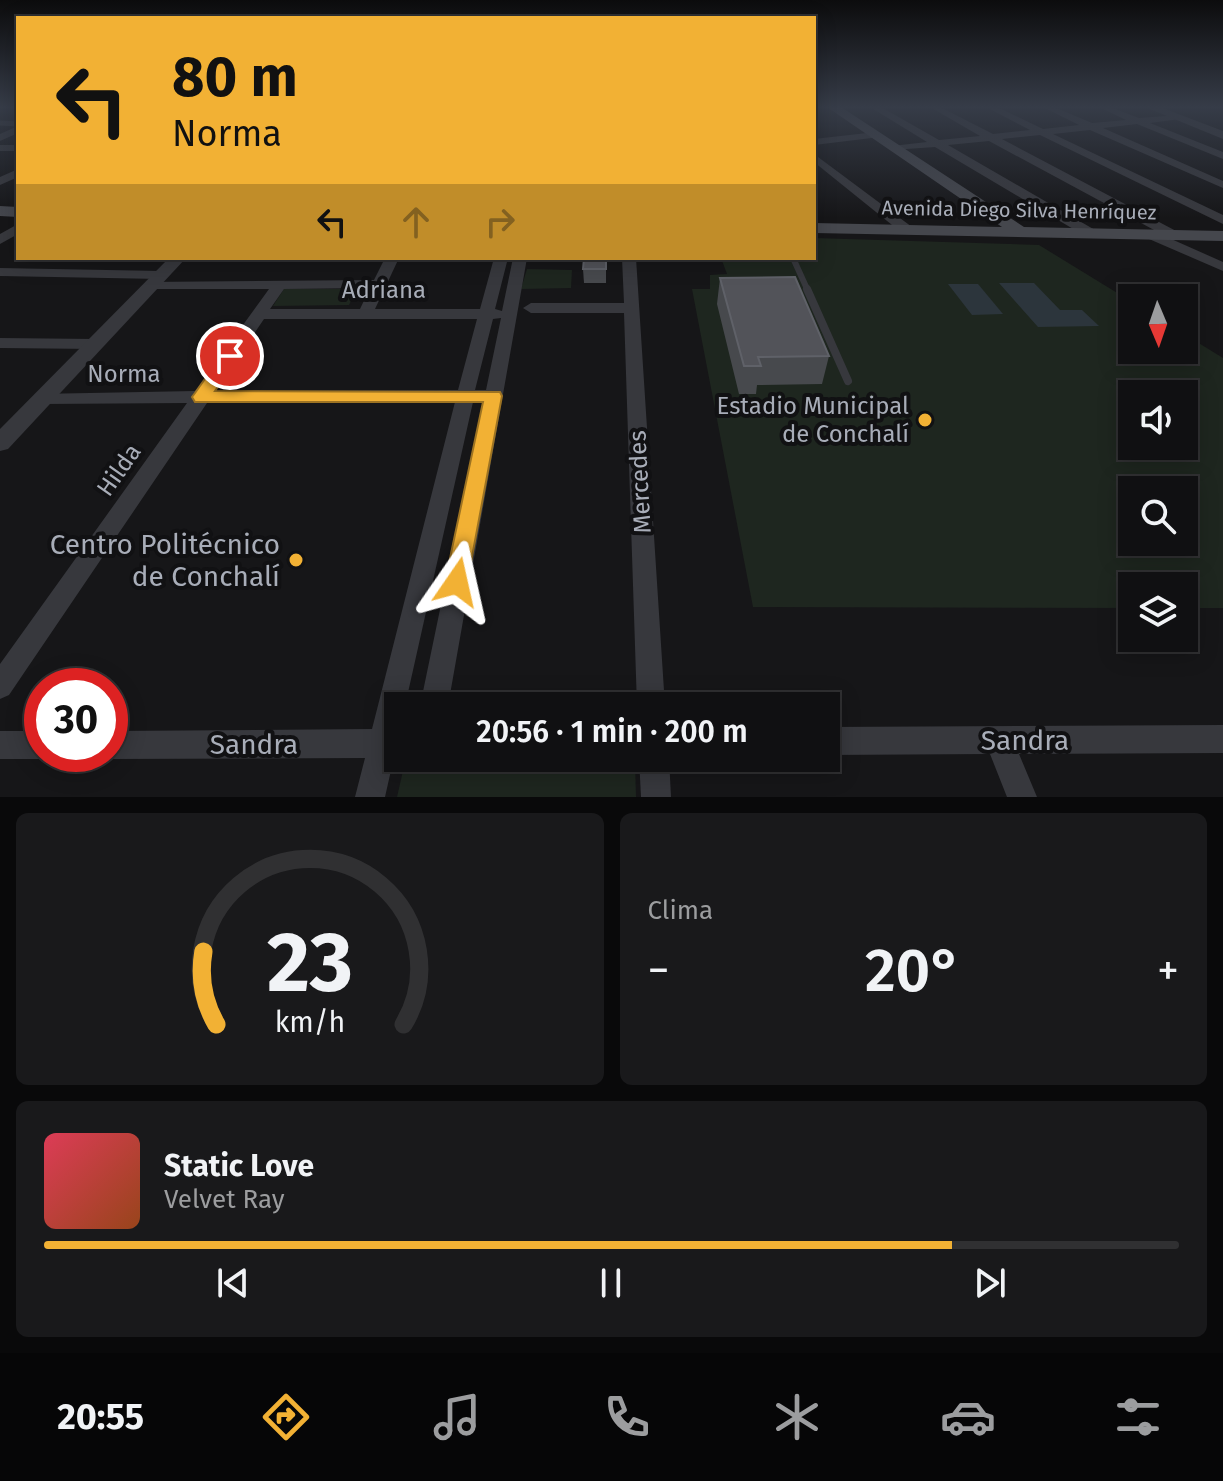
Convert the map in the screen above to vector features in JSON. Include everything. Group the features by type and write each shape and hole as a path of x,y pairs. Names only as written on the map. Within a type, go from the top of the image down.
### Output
{"main road":[{"path":"890,144 1020,232"},
{"path":"972,197 1024,217 1090,233"},
{"name":"Avenida Diego Silva Henríquez","path":"816,228 1223,236"}],"street":[{"path":"896,148 927,144"},
{"path":"939,144 1090,233"},
{"path":"1004,144 1173,235"},
{"path":"1067,144 1223,220"},
{"path":"1132,144 1223,185"},
{"path":"1195,144 1223,156"},
{"path":"816,159 907,230"},
{"path":"1151,234 1186,253 1223,267"},
{"path":"1186,253 1197,266 1223,281"},
{"path":"0,443 176,260"},
{"path":"365,314 391,260"},
{"name":"Mercedes","path":"629,260 650,692"},
{"path":"401,692 465,396 498,314 510,262"},
{"name":"Adriana","path":"0,272 280,284 379,284"},
{"name":"Hilda","path":"0,686 280,284"},
{"path":"531,308 631,308"},
{"name":"Adriana","path":"259,314 498,314"},
{"path":"437,692 493,396 498,314"},
{"path":"0,343 95,344"},
{"name":"Norma","path":"43,398 493,396"},
{"path":"998,740 1022,797"},
{"name":"Sandra","path":"840,741 1219,743"},
{"name":"Sandra","path":"128,745 384,743"},
{"path":"0,745 24,745"},
{"path":"370,797 384,759"},
{"path":"655,772 656,797"}],"lane":[{"path":"794,260 848,381"}],"shaded area":[{"name":"Estadio Municipal de Conchalí","path":"816,238 1039,245 1118,293 1118,364 1198,364 1198,343 1223,358 1223,608 1198,608 1198,572 1118,572 1118,608 753,607 692,289 710,289 710,275 727,274 722,260 816,260"},
{"path":"527,269 572,270 571,288 521,289"},
{"path":"999,283 1034,283 1060,310 1082,310 1099,326 1038,327"},
{"path":"948,284 978,284 1003,314 972,315"},
{"path":"284,289 357,289 349,305 273,306"},
{"path":"403,772 635,772 636,797 397,797"}],"building":[{"path":"584,260 606,260 606,269 583,269"},
{"path":"795,277 829,356 758,357 761,366 744,366 720,278"}],"place":[{"name":"Estadio Municipal de Conchalí","path":"925,420"},
{"name":"Centro Politécnico de Conchalí","path":"296,560"}],"route":[{"path":"230,356 201,397 493,396 457,582"}]}
